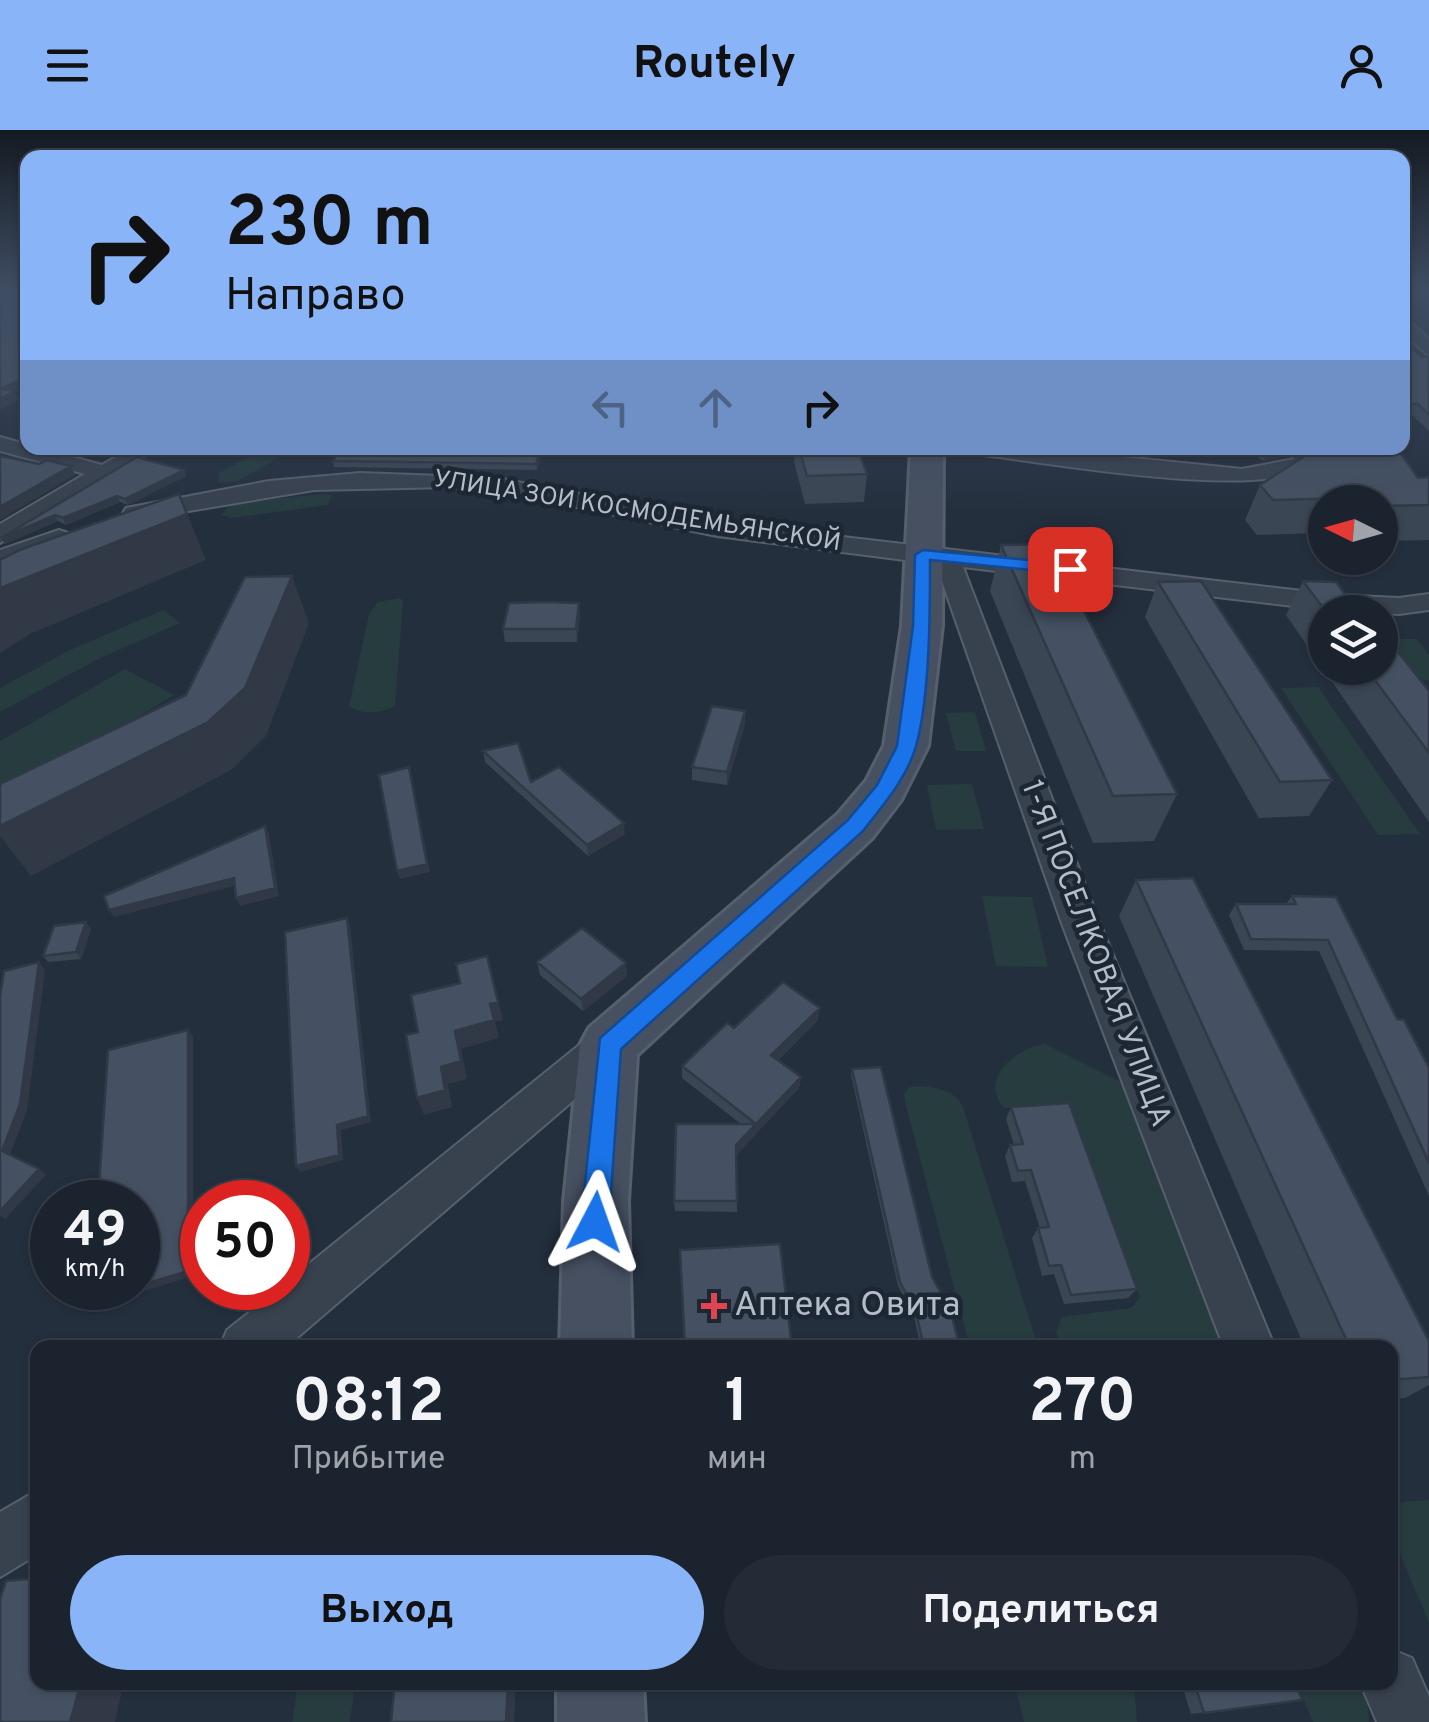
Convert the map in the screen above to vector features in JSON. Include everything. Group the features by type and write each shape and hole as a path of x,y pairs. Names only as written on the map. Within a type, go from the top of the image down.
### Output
{"main road":[{"path":"596,1340 596,1201 609,1045 856,826 885,788 906,746 935,557 928,455"},
{"path":"600,1690 601,1722"}],"street":[{"path":"40,455 103,472"},
{"path":"0,535 133,455"},
{"path":"1039,455 1242,476 1301,464 1305,455"},
{"name":"УЛИЦА ЗОИ КОСМОДЕМЬЯНСКОЙ","path":"114,520 188,501 252,492 419,478 543,493 712,528 935,557 1336,603 1399,606 1429,602"},
{"path":"0,559 81,530"},
{"name":"1-Я ПОСЕЛКОВАЯ УЛИЦА","path":"935,557 1247,1340"},
{"path":"255,1340 609,1045"},
{"path":"0,1548 30,1524"},
{"path":"1394,1690 1408,1722"}],"green space":[{"path":"253,455 284,455 236,482 218,483 219,473"},
{"path":"332,495 328,505 232,518 221,515 231,504"},
{"path":"403,600 395,705 372,712 354,709 349,706 369,614 378,602"},
{"path":"163,610 180,623 98,659 0,712 0,688 68,651"},
{"path":"1398,639 1417,639 1429,655 1429,680 1412,680 1398,661"},
{"path":"125,669 174,695 0,802 0,741"},
{"path":"1318,687 1420,834 1378,835 1281,688"},
{"path":"975,712 986,751 956,751 946,713"},
{"path":"972,784 984,829 936,830 927,785"},
{"path":"982,896 1032,897 1048,967 996,966"},
{"path":"1045,1044 1119,1081 1135,1097 1232,1340 1059,1340 1056,1332 1062,1317 1131,1308 1140,1298 1070,1110 1059,1105 1004,1108 997,1097 995,1086 1004,1066"},
{"path":"910,1087 951,1093 963,1107 1036,1340 968,1340 906,1106 904,1094"},
{"path":"1429,1500 1429,1623 1398,1549 1398,1502"},
{"path":"297,1690 354,1690 350,1722 292,1722"},
{"path":"1017,1690 1135,1690 1137,1722 1024,1722"},
{"path":"1300,1690 1367,1690 1369,1722 1313,1722"}],"building":[{"path":"0,363 20,363 20,380 1,389 15,391 0,399"},
{"path":"1410,363 1429,363 1429,415 1418,404 1411,404"},
{"path":"336,455 539,455 536,464 333,461"},
{"path":"801,455 860,455 867,474 807,476"},
{"path":"1306,455 1402,455 1418,478 1429,477 1429,505 1398,506 1398,485 1308,485 1308,499 1273,500 1260,485"},
{"path":"0,456 39,464 47,460 71,466 0,507"},
{"path":"137,457 184,470 125,499 117,496 63,518 55,515 1,538"},
{"path":"179,494 187,514 0,588 0,560"},
{"path":"1050,544 1177,794 1113,796 1001,545"},
{"path":"292,576 245,688 208,722 0,826 0,784 186,695 245,577"},
{"path":"1201,581 1332,780 1280,782 1158,582"},
{"path":"1303,581 1336,582 1346,595 1313,595"},
{"path":"509,603 579,603 576,629 503,629"},
{"path":"1398,652 1429,691 1429,753 1379,685 1398,685"},
{"path":"712,706 745,711 727,772 692,767"},
{"path":"518,743 531,782 559,767 624,823 587,845 483,751"},
{"path":"409,767 427,864 397,871 379,775"},
{"path":"265,826 275,888 236,898 234,878 109,910 104,896"},
{"path":"1193,878 1429,1341 1429,1377 1398,1379 1398,1340 1346,1340 1136,880"},
{"path":"1292,896 1336,897 1397,1019 1404,1020 1429,1068 1429,1163 1328,940 1251,939 1236,904 1296,904"},
{"path":"347,918 368,1116 337,1125 339,1155 296,1166 285,932"},
{"path":"86,922 76,952 43,956 54,926"},
{"path":"582,928 626,963 581,999 537,962"},
{"path":"487,956 498,1002 490,1004 494,1020 455,1031 461,1061 441,1067 445,1090 417,1098 406,1035 418,1032 411,995 460,983 456,964"},
{"path":"39,962 20,1104 2,1151 39,1169 0,1211 0,996 4,971"},
{"path":"783,982 820,1008 771,1055 801,1077 756,1124 682,1066 727,1023 734,1028"},
{"path":"188,1030 188,1180 180,1180 180,1273 160,1279 160,1180 99,1180 108,1050"},
{"path":"881,1067 932,1277 950,1309 958,1340 922,1340 916,1312 900,1282 852,1069"},
{"path":"1069,1103 1137,1289 1071,1295 1061,1265 1049,1266 1038,1228 1049,1227 1031,1170 1018,1171 1010,1145 1023,1144 1011,1107"},
{"path":"676,1124 756,1124 736,1145 737,1201 674,1201"},
{"path":"780,1244 791,1340 685,1340 680,1250"},
{"path":"30,1579 30,1690 79,1690 70,1722 0,1722 0,1599 6,1581"},
{"path":"394,1690 508,1690 506,1722 391,1722"},
{"path":"1197,1690 1299,1690 1302,1700 1204,1713"}],"place":[{"name":"Аптека Овита","path":"714,1306"}],"route":[{"path":"595,1222 609,1045 856,826 885,788 906,746 922,626 923,555 1070,569"}]}
